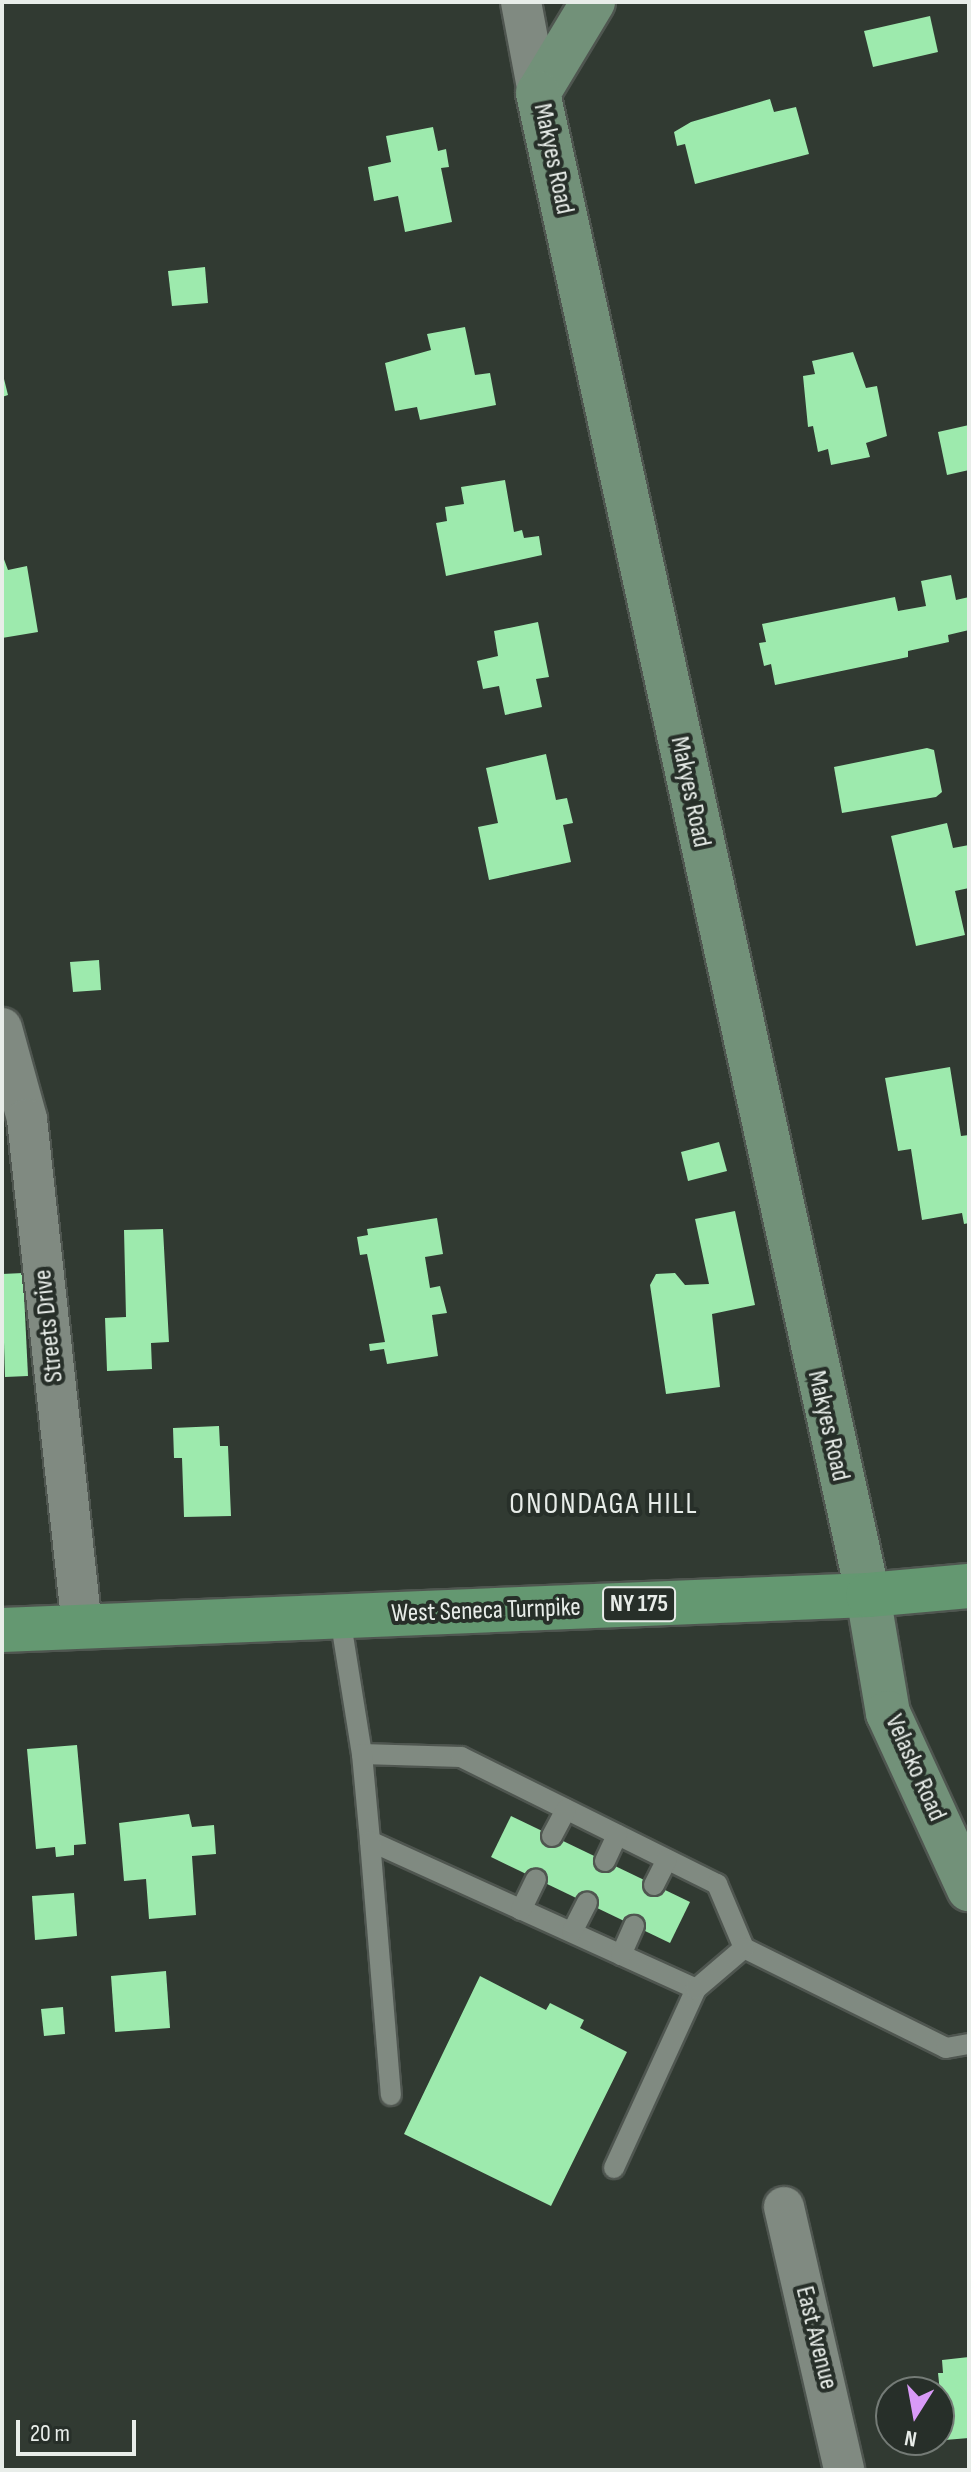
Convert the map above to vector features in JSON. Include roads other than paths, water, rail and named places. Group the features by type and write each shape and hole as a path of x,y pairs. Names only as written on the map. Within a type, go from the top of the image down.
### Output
{"main road":[{"name":"West Seneca Turnpike","path":"2,1630 868,1595 969,1586"}],"street":[{"path":"521,2 538,93"},
{"name":"Makyes Road","path":"593,2 538,93 868,1595"},
{"name":"Streets Drive","path":"2,1028 27,1119 82,1627"},
{"name":"Velasko Road","path":"868,1595 888,1713 969,1889"},
{"name":"East Avenue","path":"784,2207 844,2470"}],"lane":[{"path":"340,1617 362,1754 391,2095"},
{"path":"362,1754 461,1757 717,1884 744,1948 946,2048 969,2044"},
{"path":"552,1836 566,1810"},
{"path":"605,1861 617,1835"},
{"path":"370,1841 696,1989"},
{"path":"654,1885 667,1860"},
{"path":"521,1910 536,1879"},
{"path":"572,1932 587,1903"},
{"path":"621,1955 634,1926"},
{"path":"614,2168 696,1989 744,1948"}],"district":[{"name":"ONONDAGA HILL","path":"604,1504"}]}
